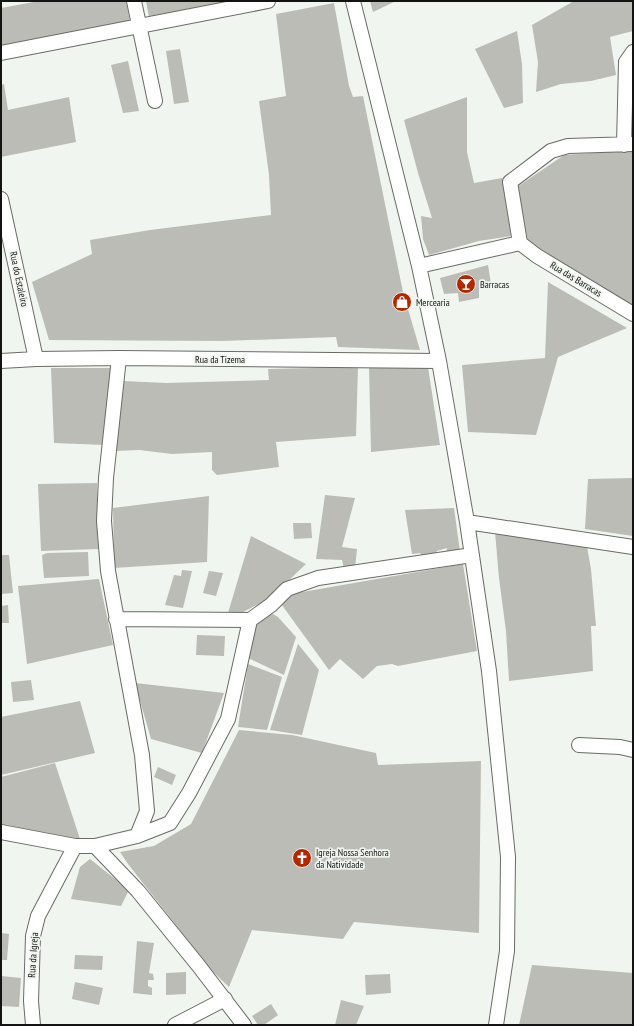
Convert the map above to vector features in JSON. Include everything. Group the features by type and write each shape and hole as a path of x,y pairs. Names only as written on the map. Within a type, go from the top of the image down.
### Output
{"street":[{"path":"134,1 155,101"},
{"path":"1,53 268,1"},
{"path":"353,1 419,266 439,361 467,522 489,671 508,857 507,951 496,1025"},
{"path":"419,266 520,243 510,182 551,151 568,146 628,145 626,62 633,52"},
{"name":"Rua do Estaleiro","path":"1,198 36,359"},
{"name":"Rua das Barracas","path":"520,243 536,256 633,314"},
{"path":"119,358 106,478 104,521 108,571 142,755 147,811 137,836"},
{"name":"Rua da Tizema","path":"1,361 119,358 439,361"},
{"path":"467,522 633,547"},
{"path":"116,619 250,620 271,605 288,589 318,578 472,555"},
{"path":"1,832 76,846 95,846 137,836 170,822 189,793 228,718 250,620"},
{"path":"579,745 620,747 633,750"},
{"name":"Rua da Igreja","path":"33,1025 31,1001 33,936 41,910 76,846"},
{"path":"95,846 138,892 225,999 244,1025"},
{"path":"175,1025 225,999"}],"building":[{"path":"39,1 126,1 130,22 1,46 1,8"},
{"path":"146,1 232,1 149,17"},
{"path":"370,1 396,1 373,12"},
{"path":"574,1 633,1 633,31 610,37 616,75 591,81 561,84 536,92 538,62 532,25"},
{"path":"334,3 349,86 353,97 363,96 403,292 420,350 338,347 336,337 222,341 49,340 32,282 92,254 90,240 150,230 271,215 269,175 259,101 286,96 276,14"},
{"path":"517,31 522,64 523,103 504,108 475,49"},
{"path":"180,49 189,102 174,104 166,51"},
{"path":"128,61 139,111 123,113 111,65"},
{"path":"4,84 8,110 69,97 76,142 1,157 1,85"},
{"path":"467,97 467,152 474,183 502,178 511,236 479,241 429,255 423,239 421,216 432,218 404,120"},
{"path":"633,150 633,308 529,247 517,187 564,155"},
{"path":"488,265 491,284 479,286 479,298 459,302 458,293 444,294 440,278"},
{"path":"548,282 627,328 558,357 536,435 468,432 462,365 545,358"},
{"path":"358,367 356,436 276,442 279,467 217,475 212,470 212,452 172,454 139,450 115,451 123,381 166,383 269,380 268,369"},
{"path":"369,367 428,367 440,445 371,452"},
{"path":"51,368 114,368 105,445 54,443"},
{"path":"633,478 633,536 585,529 588,479"},
{"path":"97,483 98,549 41,551 38,484"},
{"path":"325,495 355,498 342,547 357,549 355,568 344,569 342,560 316,559"},
{"path":"209,496 207,562 114,568 113,508"},
{"path":"454,508 460,552 446,553 447,548 437,551 435,555 422,556 420,553 412,554 405,510"},
{"path":"293,523 311,523 312,538 294,539"},
{"path":"495,532 587,547 591,569 596,626 591,626 593,671 509,681 506,631"},
{"path":"251,536 306,564 270,598 243,612 228,613"},
{"path":"88,552 89,576 44,578 42,555 47,553"},
{"path":"1,555 9,555 13,593 1,594"},
{"path":"463,564 477,651 398,666 392,664 377,666 363,679 340,659 329,670 279,601 285,595"},
{"path":"182,570 192,571 183,608 165,605 174,575 181,576"},
{"path":"209,571 223,573 216,596 203,593"},
{"path":"99,579 113,645 27,664 18,586"},
{"path":"8,605 9,623 1,623 1,606"},
{"path":"273,614 278,617 296,637 284,675 248,658 257,618"},
{"path":"197,635 225,636 224,656 196,655"},
{"path":"298,644 319,670 302,735 270,730"},
{"path":"248,664 282,677 267,730 238,727"},
{"path":"31,680 34,700 13,702 11,682"},
{"path":"135,683 224,693 202,753 151,739"},
{"path":"80,701 95,753 1,775 1,717"},
{"name":"Igreja Nossa Senhora da Natividade","path":"239,730 292,735 376,753 378,765 481,761 479,933 354,922 343,939 252,930 229,987 212,971 120,852 154,846 191,824"},
{"path":"55,763 80,839 73,840 1,827 1,777"},
{"path":"158,767 176,775 172,785 154,777"},
{"path":"90,859 129,890 121,906 71,899 80,867"},
{"path":"1,933 9,934 7,960 1,960"},
{"path":"137,941 154,943 149,973 153,974 154,980 148,980 148,986 152,988 152,995 133,993"},
{"path":"75,955 103,956 102,970 74,969"},
{"path":"532,965 633,973 633,1025 519,1025"},
{"path":"186,972 186,994 166,995 166,973"},
{"path":"390,974 391,993 366,995 365,975"},
{"path":"1,976 21,978 19,1007 1,1006"},
{"path":"75,982 103,988 99,1005 72,999"},
{"path":"341,1000 364,1006 356,1025 335,1025"},
{"path":"271,1004 278,1015 264,1025 258,1025 252,1016"}],"place":[{"name":"Barracas","path":"466,284"},
{"name":"Mercearia","path":"402,302"},
{"name":"Igreja Nossa Senhora da Natividade","path":"302,858"}]}
